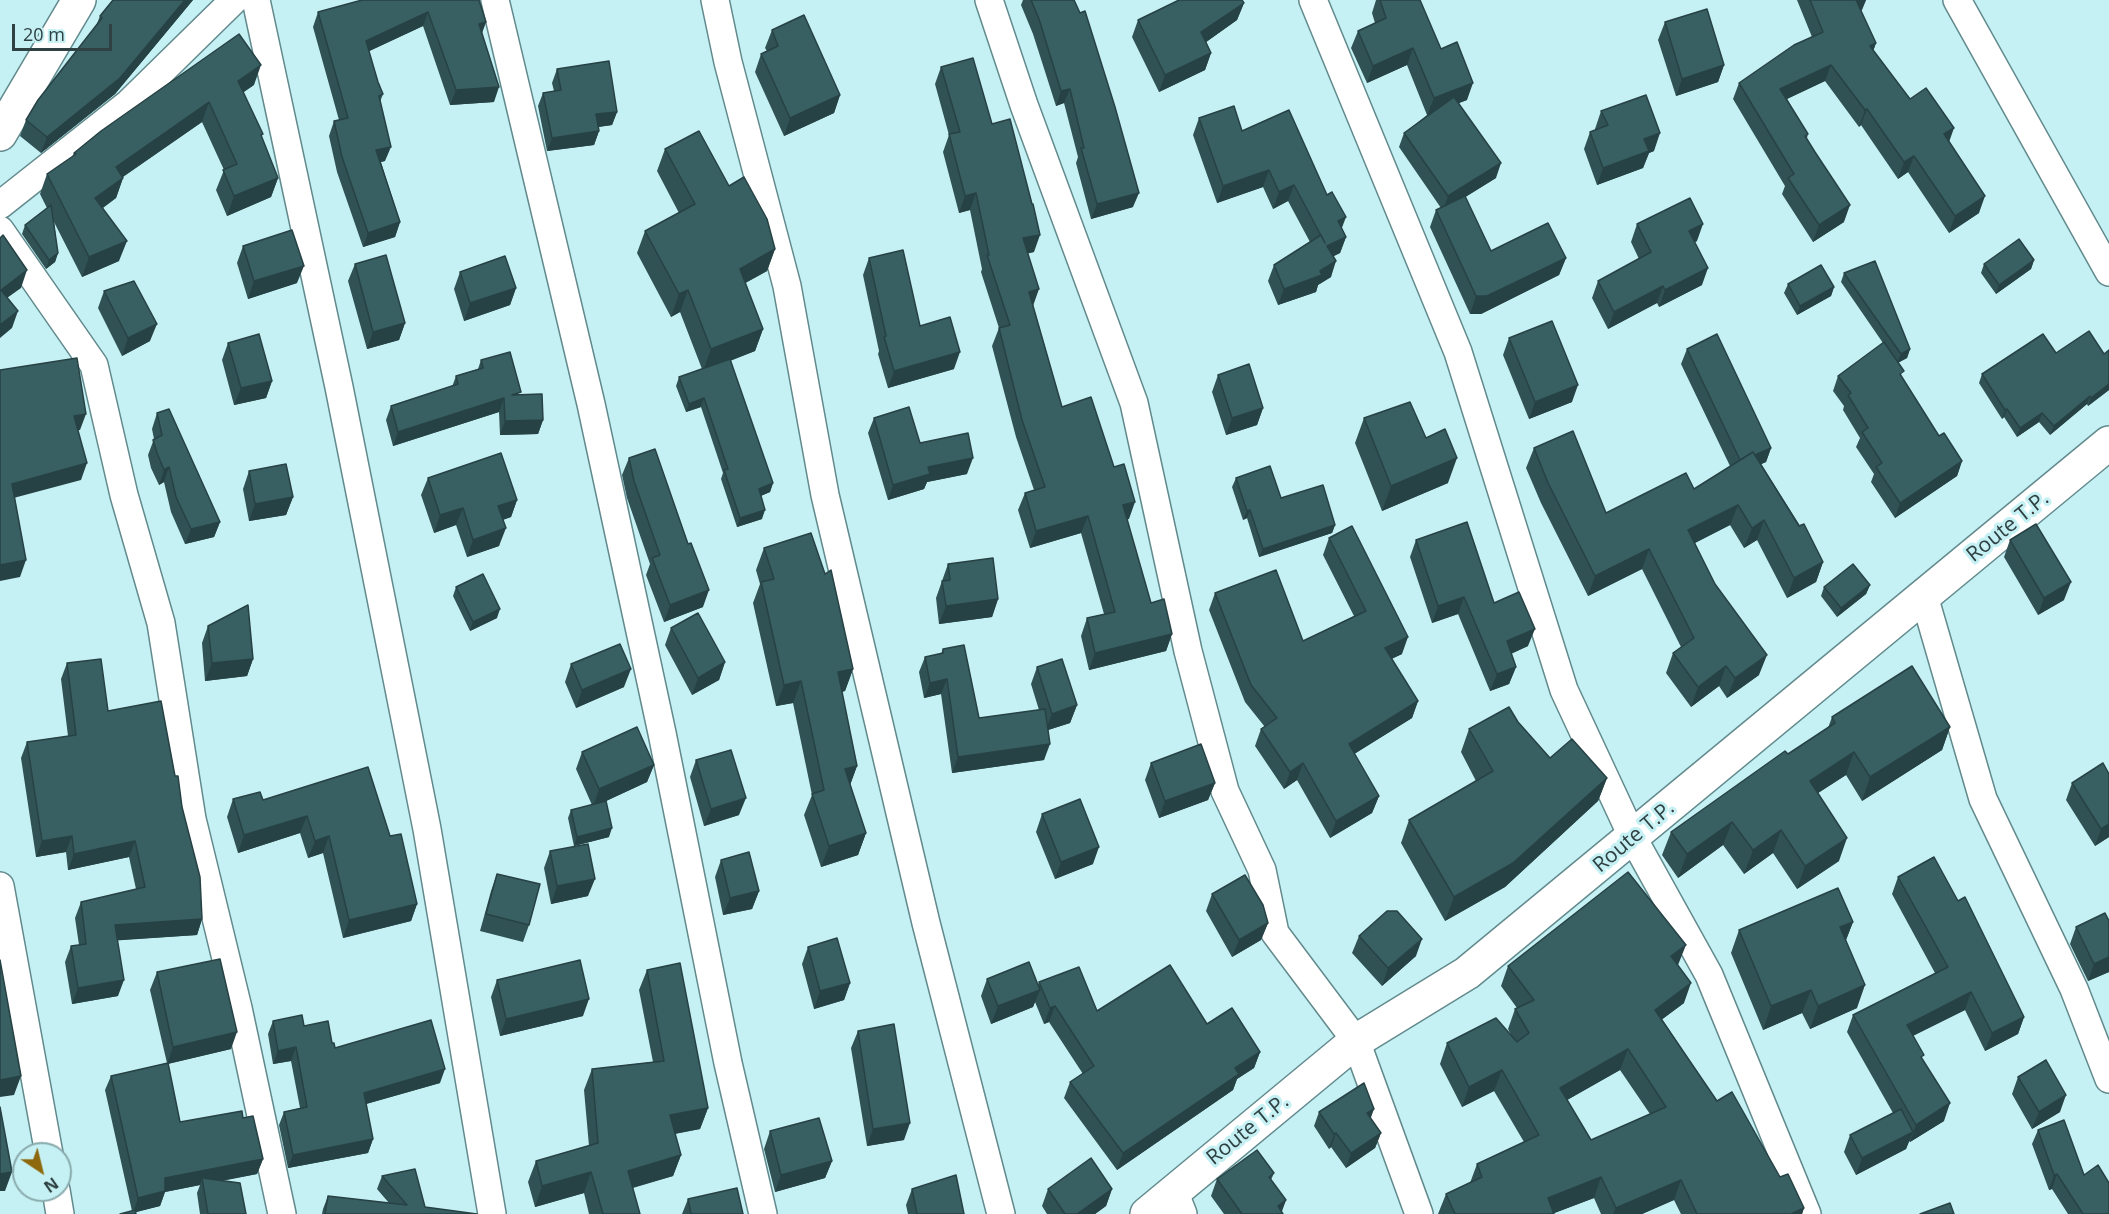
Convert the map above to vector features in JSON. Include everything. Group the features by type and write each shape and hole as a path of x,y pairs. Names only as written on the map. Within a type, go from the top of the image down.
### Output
{"street":[{"path":"0,134 80,0"},
{"path":"0,205 129,104 234,0"},
{"path":"256,0 339,387 428,829 492,1214"},
{"path":"495,0 591,404 662,733 728,1063 762,1214"},
{"path":"715,0 728,62 787,285 825,495 926,923 1001,1214"},
{"path":"989,0 1024,105 1134,403 1188,651 1224,791 1262,870 1275,933 1356,1041 1419,1214"},
{"path":"1313,0 1458,352 1564,690 1633,838 1708,975 1807,1214"},
{"path":"1957,0 2109,272"},
{"path":"0,230 94,365 124,495 160,622 192,819 238,1008 282,1214"},
{"name":"Route T.P.","path":"1147,1214 1179,1202 1356,1041 1467,974 2109,443"},
{"path":"1924,596 1983,799 2074,989 2109,1079"},
{"path":"0,886 47,1142"}],"building":[{"path":"113,0 185,0 120,78 47,137 26,120 38,100 102,18 100,16"},
{"path":"362,0 479,0 486,22 479,24 499,87 456,90 428,12 366,41 383,94 379,96 391,147 376,150 400,222 368,233 342,157 334,121 348,118 318,12"},
{"path":"1031,0 1074,0 1080,13 1085,11 1139,193 1097,204 1081,148 1084,148 1070,89 1061,91"},
{"path":"1179,0 1242,0 1244,3 1201,32 1211,53 1165,75 1138,20"},
{"path":"1380,0 1420,0 1441,49 1457,42 1473,83 1434,98 1413,48 1373,66 1358,31 1386,18"},
{"path":"1810,0 1856,0 1876,43 1870,46 1910,99 1926,88 1954,128 1944,134 1985,196 1955,216 1914,156 1904,162 1867,109 1865,110 1831,65 1780,89 1808,134 1805,136 1850,205 1819,225 1788,178 1794,174 1739,83 1794,45 1823,32"},
{"path":"1707,9 1724,65 1682,79 1665,22"},
{"path":"804,15 840,95 790,118 761,54 778,46 772,30"},
{"path":"239,34 261,65 238,81 263,134 261,135 278,178 234,196 223,170 237,164 209,102 116,167 123,178 95,198 127,241 89,257 47,174 76,154 74,153 101,131"},
{"path":"973,58 992,124 1010,119 1033,204 1040,235 1023,238 1039,289 1029,292 1062,407 1091,397 1114,467 1124,464 1135,502 1123,505 1151,603 1164,599 1172,634 1095,653 1087,618 1115,612 1088,516 1036,531 1025,493 1045,487 1022,420 999,328 1010,325 987,255 989,255 976,193 965,196 949,134 960,132 941,67"},
{"path":"609,61 617,112 596,114 599,131 552,138 543,93 561,90 557,69"},
{"path":"1646,95 1660,133 1644,139 1649,151 1603,168 1590,132 1608,125 1601,111"},
{"path":"1454,97 1501,163 1448,196 1404,133"},
{"path":"1234,106 1242,131 1289,110 1327,195 1332,192 1346,217 1338,221 1346,237 1327,246 1336,261 1320,271 1322,275 1284,289 1274,265 1321,235 1294,185 1279,192 1269,170 1223,186 1199,118"},
{"path":"699,131 729,186 744,177 767,219 775,249 740,269 763,329 711,349 688,290 679,294 645,231 695,204 665,149"},
{"path":"1465,196 1491,251 1548,223 1566,258 1487,296 1476,296 1436,210"},
{"path":"1690,198 1703,224 1689,231 1708,268 1665,290 1663,286 1614,312 1598,281 1651,252 1637,224"},
{"path":"51,205 58,253 49,260 25,225"},
{"path":"292,230 304,266 254,281 243,246"},
{"path":"3,235 27,270 1,290 18,311 0,325 0,238"},
{"path":"2019,239 2034,260 1999,285 1984,264"},
{"path":"903,250 920,326 950,317 960,352 894,371 884,337 886,336 869,258"},
{"path":"386,255 405,323 373,332 355,264"},
{"path":"505,256 516,288 470,303 460,272"},
{"path":"1875,261 1910,349 1901,354 1844,273"},
{"path":"1821,265 1834,287 1800,306 1788,284"},
{"path":"134,281 157,324 128,338 104,291"},
{"path":"1552,321 1578,385 1535,402 1509,338"},
{"path":"2089,331 2104,354 2109,350 2109,384 2091,398 2090,396 2054,426 2042,413 2020,428 2007,409 2005,410 1982,374 2043,334 2056,353"},
{"path":"259,334 272,381 241,388 228,343"},
{"path":"1717,334 1771,448 1755,455 1753,452 1740,460 1687,349"},
{"path":"1884,342 1904,371 1900,374 1939,436 1944,433 1962,461 1900,503 1876,467 1882,463 1862,432 1868,428 1848,395 1851,393 1838,376"},
{"path":"510,352 521,392 512,395 542,394 543,420 505,421 504,398 398,432 391,406 458,384 456,376 483,368 481,360"},
{"path":"77,358 86,414 74,416 87,463 12,484 26,560 0,565 0,370"},
{"path":"730,359 773,483 759,489 765,510 740,518 724,470 728,469 704,398 689,404 679,377"},
{"path":"1249,364 1263,408 1232,418 1218,375"},
{"path":"1410,402 1426,438 1445,429 1457,458 1391,486 1364,418"},
{"path":"909,407 920,443 968,433 973,458 928,467 930,474 893,485 874,418"},
{"path":"169,409 220,522 191,529 176,497 169,467 164,470 153,440 162,435 157,413"},
{"path":"1573,431 1606,513 1686,473 1694,489 1753,452 1799,526 1804,524 1823,562 1794,578 1764,520 1752,528 1738,505 1688,530 1715,584 1767,655 1735,678 1726,666 1698,687 1673,653 1694,638 1649,549 1595,576 1548,483 1534,448"},
{"path":"655,449 688,544 691,543 709,590 670,605 652,558 660,555 634,481 629,458"},
{"path":"501,453 517,500 498,506 506,528 473,540 463,508 440,515 428,478"},
{"path":"286,464 293,497 255,504 249,471"},
{"path":"1270,466 1281,498 1323,485 1335,525 1263,549 1236,478"},
{"path":"1467,522 1494,603 1519,592 1535,629 1507,641 1516,667 1497,674 1464,597 1438,606 1416,540"},
{"path":"2036,524 2071,582 2044,598 2010,540"},
{"path":"1352,526 1408,637 1385,648 1418,701 1349,744 1379,796 1336,821 1303,763 1290,772 1261,729 1277,718 1251,685 1215,593 1276,570 1303,641 1366,611 1329,538"},
{"path":"811,533 825,574 831,570 853,669 838,672 857,766 845,769 866,833 829,846 812,794 824,790 801,681 784,685 761,582 774,579 764,548"},
{"path":"993,558 998,599 946,606 942,581 950,580 948,564"},
{"path":"1853,564 1870,585 1841,608 1824,587"},
{"path":"483,574 500,609 473,622 456,587"},
{"path":"248,605 253,659 212,663 208,626"},
{"path":"698,613 725,662 698,678 671,628"},
{"path":"620,644 631,669 582,690 571,664"},
{"path":"964,645 979,718 1045,709 1050,744 958,757 947,679 930,683 925,657 943,653 943,649"},
{"path":"101,659 108,711 161,701 175,776 178,776 182,807 200,877 202,919 115,925 124,980 78,988 71,946 86,944 81,902 145,887 135,841 74,854 72,836 42,841 27,742 76,735 67,663"},
{"path":"1062,659 1077,705 1052,714 1037,667"},
{"path":"1912,666 1950,727 1870,777 1854,752 1810,781 1847,838 1805,866 1781,830 1753,850 1732,822 1687,854 1671,832 1785,751 1788,754 1835,723 1832,717"},
{"path":"1509,707 1518,722 1550,758 1572,739 1607,778 1513,863 1454,897 1409,820 1493,771 1469,729"},
{"path":"637,727 654,765 599,789 582,752"},
{"path":"1201,744 1215,783 1165,801 1151,763"},
{"path":"731,750 746,798 711,809 696,760"},
{"path":"2103,763 2109,774 2109,824 2101,829 2072,783"},
{"path":"368,767 390,836 401,834 417,904 349,920 329,836 315,841 307,816 244,835 233,799 260,792 263,800"},
{"path":"1080,799 1099,847 1061,862 1042,814"},
{"path":"606,801 612,828 577,837 571,810"},
{"path":"588,844 595,879 557,886 550,851"},
{"path":"749,852 759,891 730,898 721,860"},
{"path":"1934,857 1958,901 1965,897 2024,1017 1992,1033 1971,992 1907,1025 1924,1055 1921,1057 1950,1103 1916,1125 1853,1015 1948,967 1898,877"},
{"path":"1628,872 1686,945 1671,956 1691,983 1655,1010 1717,1101 1732,1092 1780,1177 1788,1174 1804,1208 1791,1214 1697,1214 1681,1180 1616,1208 1601,1177 1548,1198 1554,1214 1455,1214 1446,1194 1482,1177 1477,1164 1539,1135 1502,1070 1469,1087 1447,1043 1496,1018 1517,1042 1529,1033 1515,1009 1534,1000 1508,966","holes":["1628,1049 1666,1107 1591,1140 1560,1088"]},
{"path":"497,874 540,884 529,925 486,914"},
{"path":"1245,875 1263,905 1268,923 1239,940 1212,894"},
{"path":"1838,888 1853,922 1840,927 1865,985 1818,1006 1811,990 1771,1006 1739,930"},
{"path":"1387,911 1397,911 1422,939 1388,968 1359,936"},
{"path":"2105,913 2109,921 2109,957 2094,964 2076,927"},
{"path":"837,938 850,983 820,991 808,947"},
{"path":"220,959 237,1032 173,1047 157,972"},
{"path":"0,960 21,1076 0,1080"},
{"path":"580,960 589,999 506,1019 497,980"},
{"path":"1029,962 1040,990 998,1006 987,979"},
{"path":"680,963 708,1108 670,1115 681,1155 628,1171 640,1214 603,1214 591,1172 542,1186 536,1161 598,1143 592,1069 664,1061 647,970"},
{"path":"1170,965 1207,1024 1232,1008 1260,1052 1235,1068 1239,1074 1123,1153 1070,1082 1094,1066 1055,1006 1050,1008 1039,982 1079,967 1097,1011"},
{"path":"302,1015 304,1026 328,1021 335,1048 431,1020 445,1069 364,1093 373,1139 293,1155 284,1112 307,1107 296,1047 278,1051 273,1021"},
{"path":"894,1024 910,1123 873,1129 858,1031"},
{"path":"2046,1060 2066,1095 2039,1112 2018,1077"},
{"path":"168,1063 180,1122 242,1111 243,1118 253,1116 263,1159 165,1178 165,1191 138,1198 111,1076"},
{"path":"1364,1083 1374,1109 1367,1113 1381,1133 1351,1153 1319,1112"},
{"path":"0,1107 12,1172 0,1174"},
{"path":"1901,1109 1913,1132 1862,1158 1850,1135"},
{"path":"819,1118 832,1161 781,1175 770,1131"},
{"path":"2064,1120 2084,1175 2098,1165 2109,1183 2109,1214 2083,1214 2057,1174 2054,1175 2038,1130"},
{"path":"1257,1150 1274,1173 1269,1177 1286,1200 1278,1206 1283,1214 1242,1214 1217,1179"},
{"path":"1091,1158 1112,1189 1077,1214 1065,1214 1048,1189"},
{"path":"415,1169 425,1207 477,1214 325,1214 328,1196 407,1205 382,1176"},
{"path":"956,1175 964,1214 917,1214 912,1189"},
{"path":"202,1178 240,1183 246,1214 208,1214"},
{"path":"737,1188 743,1214 691,1214 688,1199"},
{"path":"1950,1203 1954,1214 1920,1214"},
{"path":"135,1210 136,1214 120,1214"}]}
